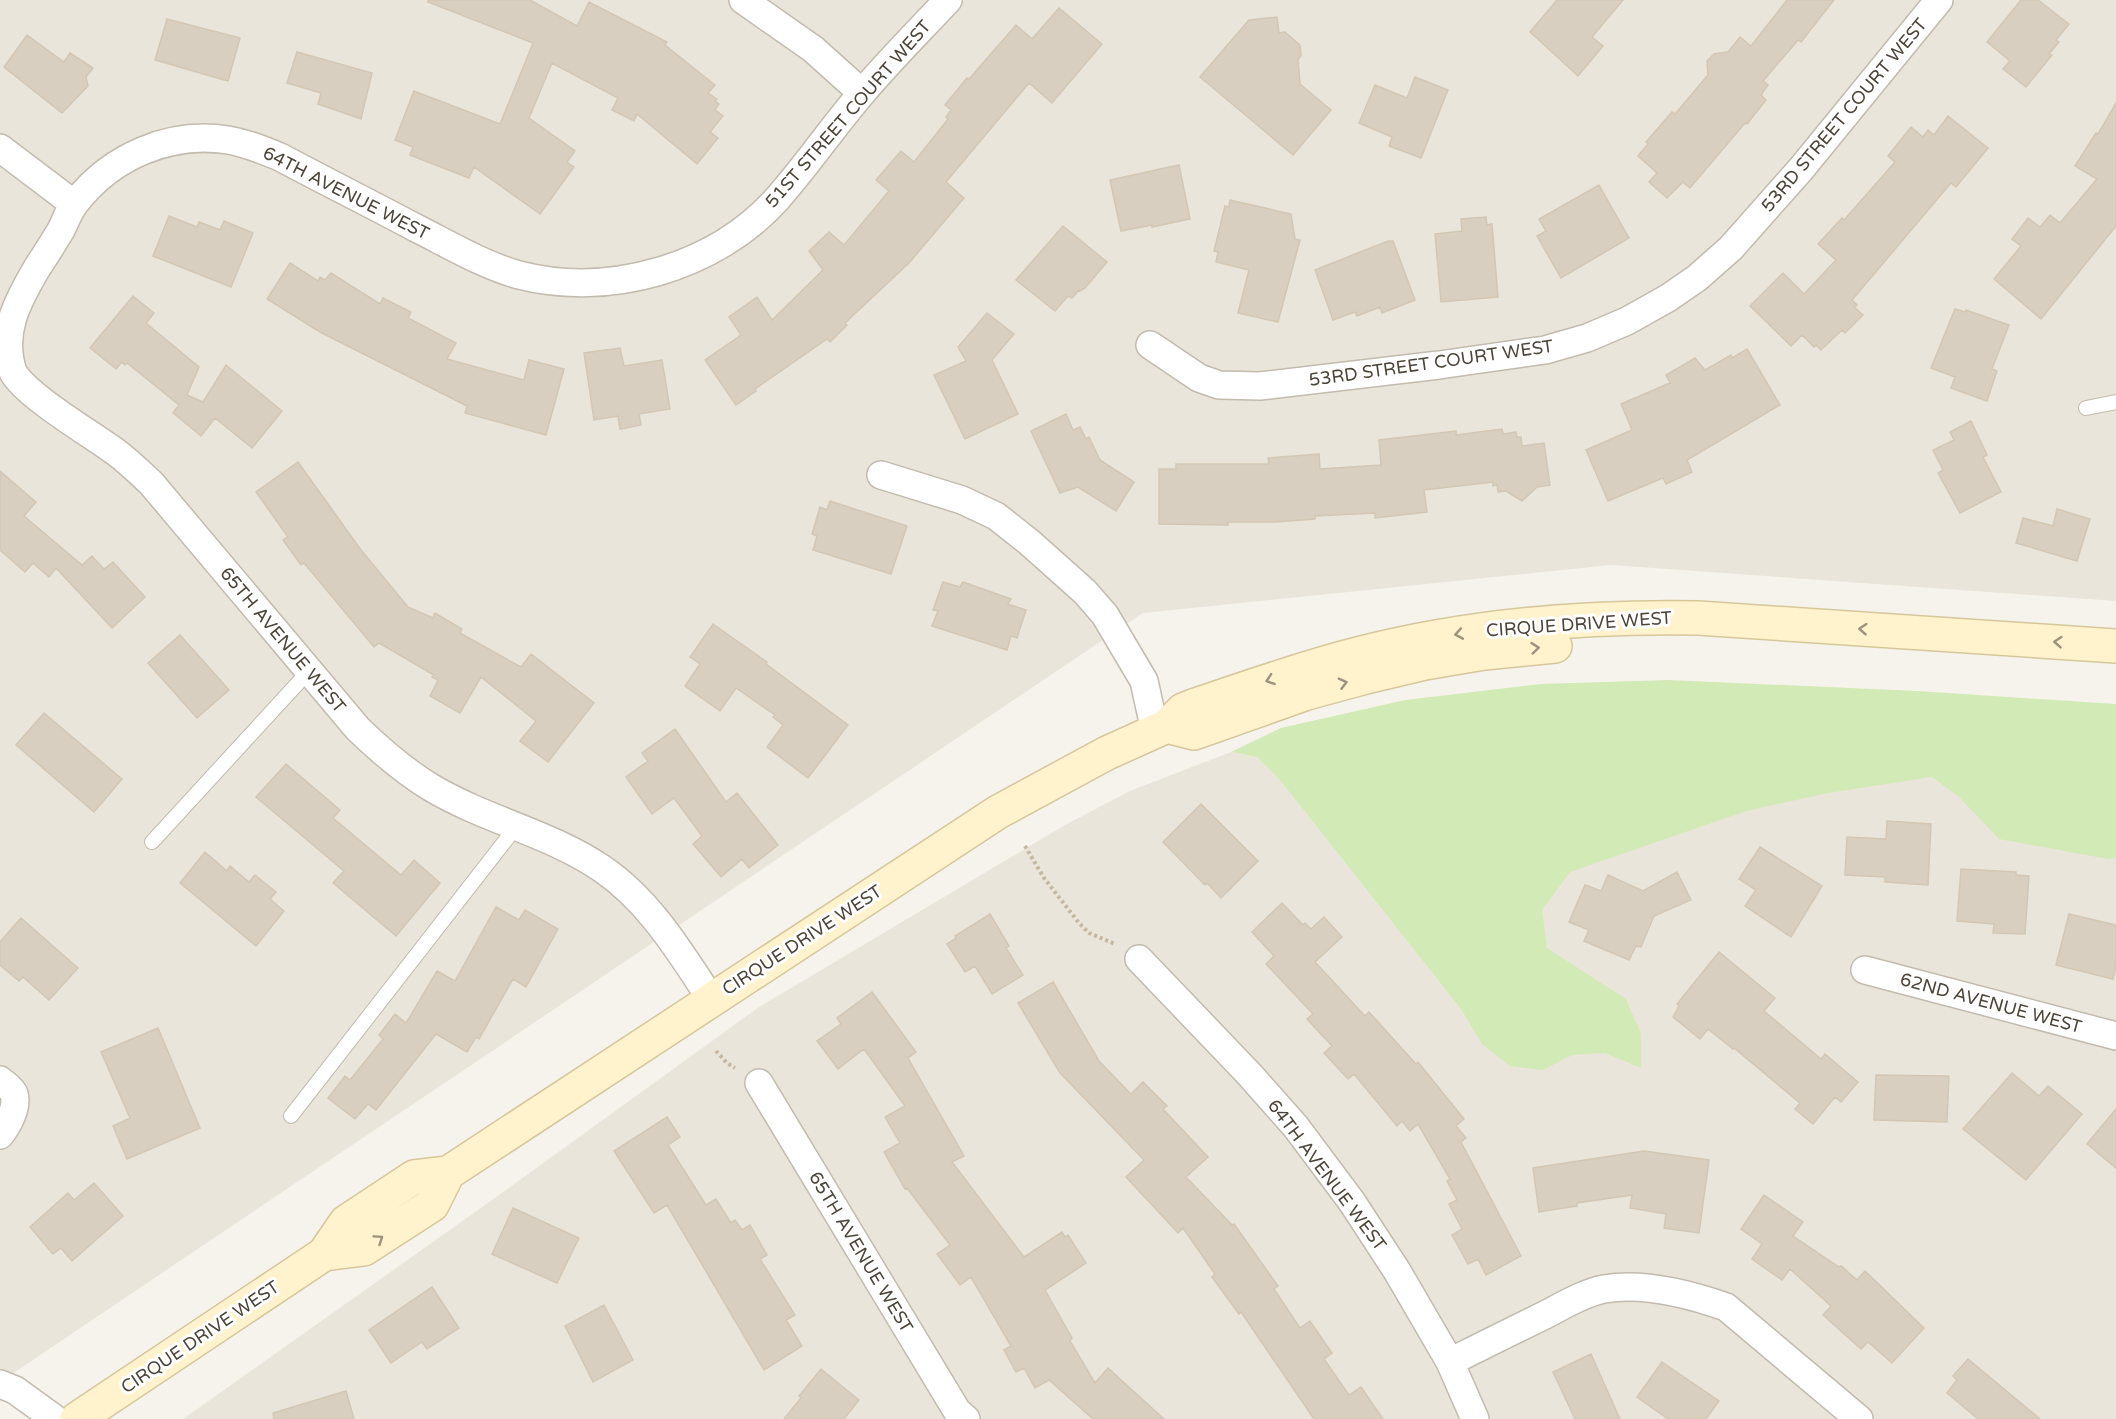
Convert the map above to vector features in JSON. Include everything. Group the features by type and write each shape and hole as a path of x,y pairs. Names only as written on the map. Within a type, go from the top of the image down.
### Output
{"main road":[{"name":"CIRQUE DRIVE WEST","path":"77,1419 324,1254 346,1222 414,1177 448,1173 998,812 1107,753 1161,729 1183,710 1297,670 1355,654 1474,631 1589,620 1643,617 1698,618 2116,645"},
{"name":"CIRQUE DRIVE WEST","path":"1161,729 1194,733 1307,693 1425,663 1484,653 1599,642 1708,640 2116,667"}],"street":[{"path":"743,0 813,49 862,93"},
{"name":"51ST STREET COURT WEST","path":"651,274 675,267 715,248 747,226 776,200 862,93 948,0"},
{"name":"53RD STREET COURT WEST","path":"1150,345 1199,378 1219,385 1260,386 1545,350 1587,338 1627,321 1668,298 1697,278 1731,248 1802,170 1940,0"},
{"name":"64TH AVENUE WEST","path":"74,204 99,177 136,153 162,143 182,140 202,138 229,140 255,146 280,157 478,260 520,275 564,282 609,282 651,274"},
{"path":"0,148 74,204"},
{"name":"65TH AVENUE WEST","path":"74,204 15,305 5,331 6,352 19,381 46,403 119,454 151,483 358,729 392,761 431,788 561,844 602,869 639,900 669,937 711,999"},
{"path":"881,475 962,500 996,516 1085,592 1105,615 1144,681 1161,729"},
{"name":"64TH AVENUE WEST","path":"1139,959 1250,1075 1296,1127 1352,1202 1397,1271 1450,1362 1475,1419"},
{"name":"62ND AVENUE WEST","path":"1865,970 2116,1036"},
{"name":"65TH AVENUE WEST","path":"759,1083 958,1416"},
{"path":"0,1135 13,1109 6,1086"},
{"path":"1450,1362 1571,1302 1603,1290 1629,1287 1662,1291 1701,1298 1726,1307 1859,1419"},
{"path":"0,1383 15,1390 55,1419"}],"lane":[{"path":"2086,408 2116,402"},
{"path":"153,842 309,671"},
{"path":"291,1116 516,826"}],"path":[{"path":"1024,846 1044,878 1089,933 1109,940 1139,959"}],"shaded area":[{"path":"0,0 2116,0 2116,601 1611,565 1143,613 0,1382"},
{"path":"1231,752 1257,757 1279,779 1460,1008 1482,1044 1516,973 1561,832 1919,761 2116,798 2116,1419 183,1419 759,1007 1065,825 1130,791"}],"green space":[{"path":"1668,680 1917,691 2116,704 2116,858 2108,859 1999,839 1958,796 1932,777 1828,793 1746,811 1570,872 1542,910 1547,948 1626,999 1641,1034 1641,1068 1605,1053 1572,1055 1543,1070 1510,1066 1482,1044 1460,1008 1279,779 1257,757 1231,752 1281,728 1405,700 1541,684"}],"building":[{"path":"428,0 530,0 577,26 589,2 667,42 665,45 715,85 708,93 717,99 715,101 719,104 715,110 723,116 710,132 718,138 697,164 637,114 634,121 612,110 618,98 552,63 529,118 575,151 567,162 574,167 540,214 474,167 469,178 410,155 413,147 395,140 414,91 500,124 533,43 428,2"},
{"path":"1557,0 1623,0 1592,37 1603,46 1578,76 1530,32"},
{"path":"1787,0 1834,0 1801,42 1798,40 1763,81 1768,85 1761,95 1766,100 1747,124 1745,123 1690,188 1683,182 1667,198 1649,182 1657,173 1638,156 1648,144 1646,142 1672,112 1675,114 1708,75 1707,61 1714,54 1728,52 1740,37 1751,46"},
{"path":"2021,0 2038,0 2069,24 2056,40 2059,42 2049,54 2052,55 2026,87 2003,69 2010,61 1987,42"},
{"path":"1059,8 1102,44 1052,103 1029,83 946,182 964,198 909,263 845,323 847,325 830,342 827,339 736,405 705,360 741,335 729,317 757,297 772,320 823,270 809,251 829,232 844,245 889,191 876,180 901,151 914,162 948,119 946,117 951,110 945,105 967,78 969,79 1016,25 1032,39"},
{"path":"1277,17 1279,33 1285,32 1300,45 1301,55 1298,60 1300,84 1331,110 1293,155 1200,77 1249,20"},
{"path":"167,19 240,38 228,81 155,60"},
{"path":"27,35 64,62 70,53 93,68 86,77 88,86 62,113 4,67"},
{"path":"297,52 372,73 361,119 318,104 321,93 287,83"},
{"path":"1415,77 1448,90 1421,158 1389,146 1392,137 1359,123 1375,85 1407,98"},
{"path":"2116,103 2116,226 2041,319 1994,279 2021,246 2012,239 2028,218 2040,227 2050,215 2060,223 2097,179 2075,166 2096,133 2098,134"},
{"path":"1948,116 1988,148 1956,187 1951,183 1852,300 1857,305 1854,307 1863,315 1845,333 1842,330 1821,350 1816,345 1814,347 1802,335 1791,346 1750,306 1783,273 1804,294 1836,260 1818,244 1842,218 1844,220 1895,162 1888,156 1911,127 1923,137 1928,130 1934,135"},
{"path":"1179,165 1190,219 1121,231 1110,180"},
{"path":"1599,185 1629,238 1561,278 1537,236 1546,231 1539,219"},
{"path":"1230,200 1291,214 1295,239 1300,240 1278,322 1238,313 1249,270 1216,262 1218,252 1214,251 1225,206 1229,207"},
{"path":"169,216 197,227 199,222 220,230 224,221 253,233 231,287 153,256"},
{"path":"1486,217 1487,225 1492,224 1498,297 1441,302 1435,234 1462,231 1461,219"},
{"path":"1063,226 1107,262 1085,288 1079,290 1072,298 1068,296 1055,311 1016,280"},
{"path":"1393,241 1415,300 1382,313 1380,307 1357,316 1355,312 1333,320 1315,270"},
{"path":"290,263 318,281 320,277 325,280 331,273 380,304 383,298 411,312 408,318 456,343 447,359 524,380 529,360 564,369 546,435 465,413 467,406 320,332 267,299"},
{"path":"133,296 154,313 146,323 199,367 187,395 203,402 226,365 282,411 252,448 215,418 201,436 173,413 179,405 127,363 125,365 122,362 116,369 90,348"},
{"path":"1955,309 1966,312 1966,310 2009,325 1992,369 1997,371 1987,401 1951,388 1955,377 1931,368"},
{"path":"987,313 1014,334 992,360 1018,414 965,439 934,375 966,361 958,347"},
{"path":"620,348 624,366 662,360 670,409 639,414 641,425 620,429 618,416 594,420 584,353"},
{"path":"1747,349 1780,405 1687,460 1692,472 1666,484 1663,478 1608,501 1586,450 1632,430 1621,404 1670,383 1666,375 1695,358 1705,370"},
{"path":"1066,414 1073,430 1080,427 1086,439 1089,437 1100,460 1134,482 1116,511 1078,487 1060,493 1031,431"},
{"path":"1971,421 1987,455 1983,457 2001,492 1960,513 1938,473 1943,470 1933,450 1954,440 1950,432"},
{"path":"1502,429 1503,434 1516,432 1517,437 1521,437 1522,446 1544,443 1550,485 1537,487 1522,501 1506,491 1498,492 1497,485 1493,486 1493,482 1424,490 1427,512 1375,518 1375,513 1315,516 1315,519 1275,522 1228,522 1228,525 1159,524 1159,469 1176,469 1176,464 1269,464 1268,458 1319,454 1320,469 1381,465 1379,440 1456,431 1456,435"},
{"path":"298,462 361,550 408,607 433,618 435,613 462,629 460,633 521,667 531,654 594,703 548,762 520,741 536,721 481,677 460,713 430,696 438,680 432,677 434,675 379,643 374,647 304,563 301,565 283,540 288,537 256,492"},
{"path":"0,471 36,502 24,516 82,565 92,556 104,569 113,562 145,597 112,628 56,568 49,577 33,563 25,572 0,550"},
{"path":"830,501 907,526 891,574 813,550 817,536 812,534 820,507 827,510"},
{"path":"2057,509 2090,519 2077,561 2016,543 2023,518 2053,526"},
{"path":"943,582 960,587 963,582 1011,599 1008,604 1026,610 1017,638 1011,636 1007,650 932,626 938,611 933,610"},
{"path":"713,624 767,662 766,664 848,725 808,778 767,747 783,725 773,717 775,715 736,688 720,711 685,686 700,664 690,657"},
{"path":"180,635 229,690 197,718 148,663"},
{"path":"44,713 122,779 94,812 16,745"},
{"path":"675,729 726,802 737,793 778,845 749,868 742,859 721,877 693,844 702,836 674,798 652,814 626,777 648,761 642,753"},
{"path":"286,764 340,810 333,818 401,875 414,860 440,883 396,936 333,883 344,871 256,797"},
{"path":"1201,804 1258,861 1221,898 1163,842"},
{"path":"1887,821 1931,824 1928,885 1885,882 1885,877 1845,875 1847,837 1886,839"},
{"path":"1760,847 1822,886 1791,937 1745,906 1756,890 1739,879"},
{"path":"205,852 227,871 230,866 249,882 255,875 276,892 270,899 284,911 256,946 180,883"},
{"path":"1961,869 2016,872 2016,875 2029,876 2025,934 1993,933 1994,924 1957,921"},
{"path":"1677,872 1691,900 1654,916 1641,947 1636,946 1629,960 1584,941 1589,930 1569,922 1585,885 1601,891 1608,875 1643,891"},
{"path":"1282,903 1303,925 1305,923 1311,929 1324,917 1342,937 1315,962 1365,1016 1369,1012 1416,1064 1418,1062 1464,1119 1456,1126 1466,1138 1461,1142 1521,1256 1486,1275 1478,1259 1468,1264 1452,1235 1462,1229 1449,1204 1457,1200 1447,1181 1450,1179 1418,1124 1410,1131 1402,1121 1397,1126 1354,1074 1348,1079 1324,1053 1332,1046 1307,1019 1313,1014 1266,964 1274,956 1252,932"},
{"path":"496,907 519,920 525,910 558,929 526,987 513,979 479,1039 476,1037 467,1052 436,1034 376,1110 368,1104 355,1119 328,1098 345,1076 350,1080 383,1039 379,1035 395,1014 406,1023 437,971 455,981"},
{"path":"990,914 1009,946 1006,948 1023,975 992,994 975,966 965,972 947,944 956,938 955,936"},
{"path":"2069,914 2116,925 2116,966 2113,979 2056,965"},
{"path":"21,918 78,968 49,1000 23,977 19,981 0,965 0,942"},
{"path":"1719,952 1775,998 1764,1011 1821,1059 1825,1054 1858,1082 1841,1102 1835,1097 1813,1124 1795,1109 1800,1103 1734,1048 1708,1029 1700,1039 1673,1017 1679,1006 1677,1004"},
{"path":"1053,982 1099,1061 1131,1094 1143,1082 1167,1106 1163,1109 1208,1157 1186,1177 1232,1225 1234,1224 1278,1286 1274,1289 1300,1328 1310,1321 1332,1353 1324,1359 1349,1395 1361,1387 1383,1419 1314,1419 1241,1312 1239,1314 1212,1277 1215,1274 1183,1228 1178,1233 1126,1177 1144,1160 1060,1073 1018,1003"},
{"path":"872,992 916,1052 908,1058 964,1156 952,1162 1024,1257 1062,1232 1065,1237 1068,1235 1086,1263 1045,1290 1072,1338 1070,1341 1095,1383 1108,1368 1164,1419 1093,1419 1049,1380 1035,1388 1024,1368 1016,1372 1004,1350 1011,1346 971,1277 960,1285 937,1254 950,1245 907,1188 905,1189 884,1152 900,1143 885,1117 905,1106 864,1049 838,1069 817,1041 841,1024 837,1018"},
{"path":"158,1028 200,1128 127,1159 113,1126 130,1118 101,1052"},
{"path":"2012,1073 2039,1096 2048,1086 2082,1114 2026,1180 1963,1129"},
{"path":"1876,1075 1949,1076 1947,1122 1874,1120"},
{"path":"2116,1109 2116,1168 2087,1144"},
{"path":"667,1117 680,1137 668,1145 706,1205 716,1199 731,1223 735,1220 742,1230 750,1225 767,1255 760,1259 795,1315 786,1320 802,1346 764,1370 667,1205 654,1213 614,1151"},
{"path":"1644,1151 1709,1160 1699,1233 1664,1228 1666,1214 1630,1208 1632,1195 1577,1203 1577,1206 1539,1212 1533,1168"},
{"path":"94,1183 123,1216 72,1261 61,1248 53,1254 30,1227 68,1193 74,1200"},
{"path":"1764,1195 1803,1222 1793,1236 1839,1267 1841,1266 1857,1280 1865,1271 1924,1328 1892,1363 1868,1342 1861,1349 1823,1315 1831,1306 1790,1269 1782,1280 1752,1259 1762,1244 1741,1229"},
{"path":"513,1208 579,1238 557,1283 492,1254"},
{"path":"432,1287 459,1328 427,1349 422,1342 391,1363 369,1330"},
{"path":"604,1305 633,1360 593,1382 565,1326"},
{"path":"1591,1354 1620,1419 1575,1419 1553,1372"},
{"path":"1968,1359 2040,1419 1978,1419 1947,1393 1957,1380 1953,1376"},
{"path":"1662,1362 1719,1401 1706,1419 1668,1419 1637,1397"},
{"path":"821,1369 859,1400 844,1419 784,1419 801,1398 799,1396"},
{"path":"346,1391 354,1419 274,1419 273,1413"}]}
